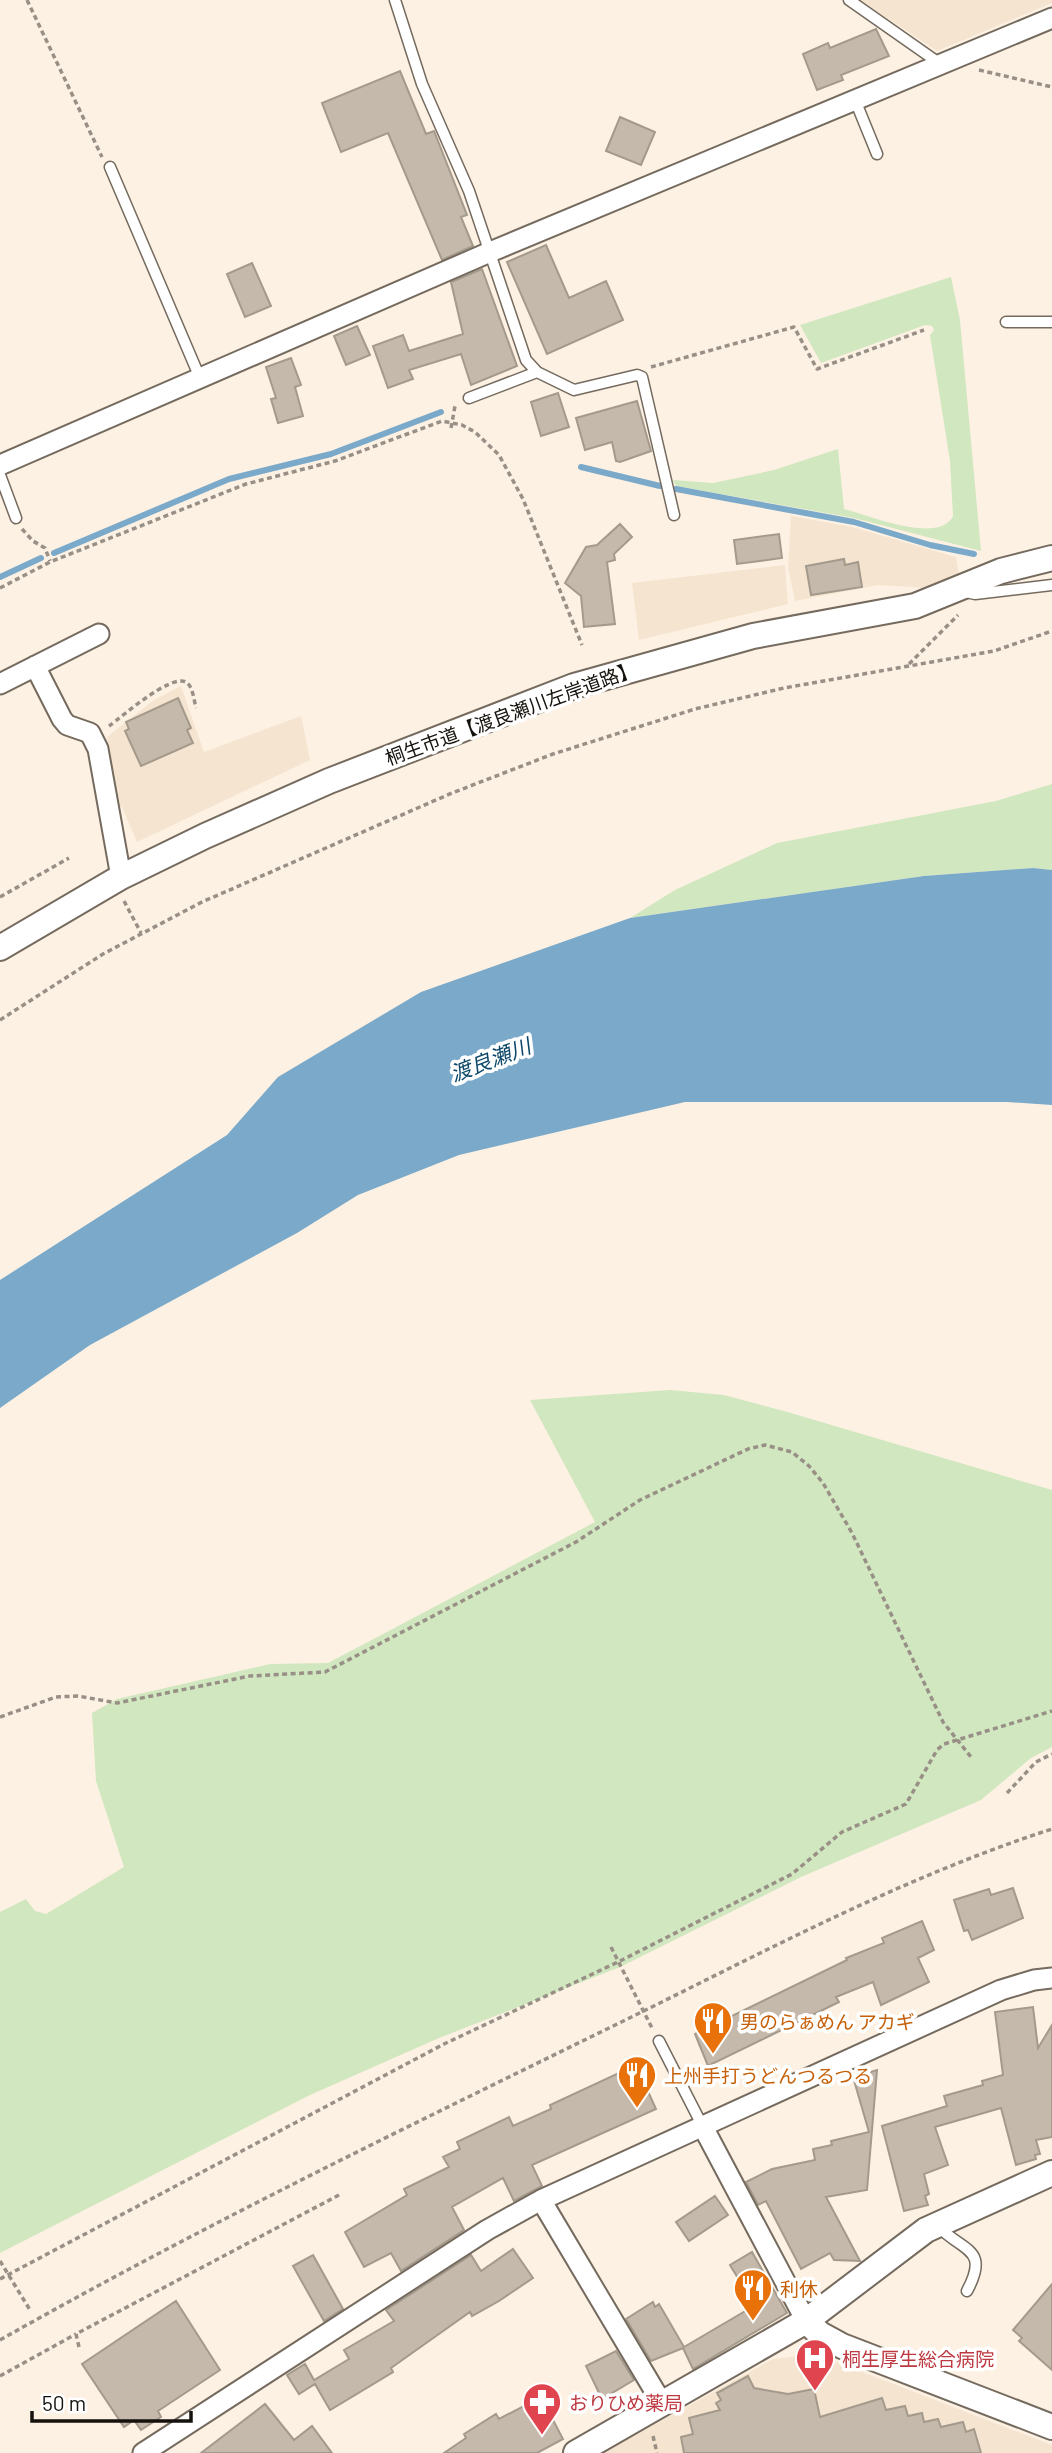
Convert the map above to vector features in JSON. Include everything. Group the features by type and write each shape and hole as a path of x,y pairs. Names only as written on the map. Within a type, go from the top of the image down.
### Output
{"street":[{"path":"0,465 490,252 958,55 1051,22"},
{"name":"桐生市道【渡良瀬川左岸道路】","path":"0,948 329,780 574,686 752,636 915,606 966,591 1000,571 1052,558"},
{"path":"0,684 99,634"},
{"path":"35,666 62,719 67,725 93,737 98,749 121,885"},
{"path":"143,2453 487,2230 541,2200 1000,1990 1052,1978"},
{"path":"703,2127 806,2321 820,2334 842,2346 1052,2427"},
{"path":"576,2453 806,2321 902,2246 937,2224 1052,2173"},
{"path":"541,2200 663,2405"}],"lane":[{"path":"395,0 422,84 469,191 526,360 537,372 574,390 637,375 642,377 674,515"},
{"path":"849,0 939,63"},
{"path":"855,100 877,154"},
{"path":"110,167 200,378"},
{"path":"1006,323 1052,322"},
{"path":"469,398 537,372"},
{"path":"0,475 16,518"},
{"path":"966,591 1052,585"},
{"path":"659,2041 703,2127"},
{"path":"937,2224 964,2244 975,2259 976,2275 967,2291"}],"path":[{"path":"27,0 102,158 110,167"},
{"path":"958,55 967,67 1052,87"},
{"path":"637,375 691,354 793,327 817,369 924,330"},
{"path":"451,428 455,407 469,398"},
{"path":"0,587 50,562 246,484 335,461 442,421 452,422 475,432 499,455 523,499 582,645"},
{"path":"16,518 25,535 45,548 50,562"},
{"path":"908,665 950,625 966,591"},
{"path":"0,1020 40,992 141,933 303,857 553,754 695,709 785,688 994,652 1052,631"},
{"path":"93,737 164,686 176,681 185,681 190,686 197,708"},
{"path":"0,897 69,858"},
{"path":"121,885 141,933"},
{"path":"0,1717 56,1697 78,1696 117,1703 250,1676 325,1672 576,1542 640,1500 748,1449 765,1445 792,1452 809,1466 822,1483 852,1533 954,1740 971,1757"},
{"path":"0,2279 444,2043 618,1962 792,1874 842,1832 906,1804 937,1750 954,1740 1052,1711"},
{"path":"1007,1793 1036,1762 1052,1754"},
{"path":"0,2340 232,2215 643,2011 913,1882 1052,1829"},
{"path":"611,1947 648,2019"},
{"path":"0,2376 339,2195"},
{"path":"0,2261 30,2310"},
{"path":"76,2334 79,2347"},
{"path":"652,2430 657,2453"}],"shaded area":[{"path":"860,0 1052,0 1052,3 937,51"},
{"path":"791,516 852,527 956,557 959,575 928,588 878,585 795,601 788,568"},
{"path":"785,565 788,604 639,640 632,583"},
{"path":"181,686 204,752 301,716 310,760 137,842 122,807 117,808 107,737 154,700"},
{"name":"桐生厚生総合病院","path":"797,2356 829,2359 1052,2445 1052,2453 603,2453 773,2359"}],"green space":[{"path":"951,277 960,320 981,551 854,518 676,486 673,480 713,483 774,470 838,449 844,509 902,526 933,528 945,524 953,516 950,461 930,335 934,330 932,326 925,325 821,363 800,325"},
{"path":"1052,784 1052,870 1033,868 924,876 630,918 675,890 777,843 996,801"},
{"path":"670,1390 724,1395 1052,1490 1052,1747 1031,1758 981,1800 801,1877 620,1967 439,2038 310,2095 0,2253 0,1912 26,1899 35,1911 46,1914 124,1867 96,1781 92,1713 117,1699 270,1664 328,1663 595,1522 530,1400"}],"water":[{"name":"渡良瀬川","path":"1033,868 1052,870 1052,1105 1007,1102 685,1102 459,1155 358,1195 297,1233 90,1345 0,1408 0,1280 227,1135 278,1077 421,992 630,918 924,876"}],"building":[{"path":"876,29 889,56 841,75 843,80 817,90 803,54 828,43 830,48"},
{"path":"400,71 426,134 434,131 467,215 461,217 473,246 442,260 388,133 341,152 322,103"},
{"path":"620,117 655,132 641,165 606,151"},
{"path":"546,245 569,298 606,281 623,320 547,354 507,262"},
{"path":"252,263 271,306 245,317 227,274"},
{"path":"482,269 517,366 471,385 461,354 409,370 413,379 388,388 373,346 403,335 409,351 463,334 451,282"},
{"path":"357,326 370,355 346,365 334,336"},
{"path":"291,358 301,385 295,387 303,416 278,423 271,399 276,398 266,367"},
{"path":"558,393 569,427 541,436 531,402"},
{"path":"637,401 651,451 620,462 616,461 612,442 585,450 576,418"},
{"path":"620,524 632,537 614,554 615,560 607,562 615,624 584,627 581,596 565,583 586,547 597,545"},
{"path":"779,534 782,558 737,564 734,540"},
{"path":"844,559 845,565 858,562 862,587 811,595 806,566"},
{"path":"178,698 191,728 187,730 193,743 141,766 125,731 129,729 126,722"},
{"path":"1013,1888 1023,1918 972,1940 968,1930 964,1931 954,1900 989,1889 991,1895"},
{"path":"922,1921 934,1950 918,1958 929,1982 881,2005 873,1982 836,1997 839,2002 708,2066 695,2034 847,1960 846,1958 884,1943 882,1938"},
{"path":"1033,2007 1038,2048 1052,2025 1052,2137 1036,2140 1040,2154 1035,2155 1036,2159 1016,2165 1001,2108 935,2127 948,2165 924,2174 929,2194 925,2196 928,2205 904,2211 882,2126 947,2106 944,2096 983,2085 982,2081 1003,2075 995,2012"},
{"path":"636,2065 656,2109 532,2165 542,2186 514,2201 503,2178 452,2207 464,2230 401,2271 391,2253 364,2267 345,2232 407,2195 404,2189 449,2167 443,2157 460,2149 457,2142 509,2117 513,2126 551,2109 550,2105"},
{"path":"877,2070 867,2190 826,2197 860,2261 834,2260 830,2253 801,2269 766,2201 758,2205 746,2182 772,2169 815,2160 813,2149 832,2145 831,2141 869,2132 853,2077"},
{"path":"715,2196 728,2215 689,2241 676,2222"},
{"path":"513,2249 533,2278 472,2316 470,2312 391,2368 393,2372 330,2410 315,2384 299,2394 287,2375 305,2364 314,2380 349,2359 344,2350 394,2321 386,2310 471,2255 481,2271"},
{"path":"752,2252 787,2313 693,2369 683,2348 651,2361 626,2319 653,2302 655,2307 659,2304 684,2347 747,2310 736,2293 744,2288 730,2265"},
{"path":"313,2255 343,2309 324,2321 293,2266"},
{"path":"1052,2284 1052,2370 1019,2341 1022,2338 1013,2330"},
{"path":"176,2301 220,2370 158,2411 161,2417 141,2430 134,2420 124,2427 82,2364"},
{"path":"616,2351 634,2380 602,2399 586,2366"},
{"path":"748,2376 754,2388 788,2394 814,2389 820,2417 882,2398 886,2410 905,2406 908,2416 922,2413 924,2422 938,2419 941,2427 963,2422 966,2432 974,2429 981,2453 684,2453 681,2437 693,2434 689,2418 720,2410 716,2403 721,2400 717,2393"},
{"path":"541,2397 563,2439 537,2453 444,2453 466,2438 464,2434 496,2414 499,2419"},
{"path":"265,2404 294,2440 312,2426 332,2453 201,2453"}],"waterway":[{"path":"54,553 229,479 331,454 441,412"},
{"path":"581,467 660,486"},
{"path":"676,489 854,522 930,545 974,554"},
{"path":"0,577 41,558"}],"place":[{"name":"男のらぁめん アカギ","path":"713,2055"},
{"name":"上州手打うどんつるつる","path":"637,2109"},
{"name":"利休","path":"753,2322"},
{"name":"桐生厚生総合病院","path":"815,2392"},
{"name":"おりひめ薬局","path":"542,2436"}]}
